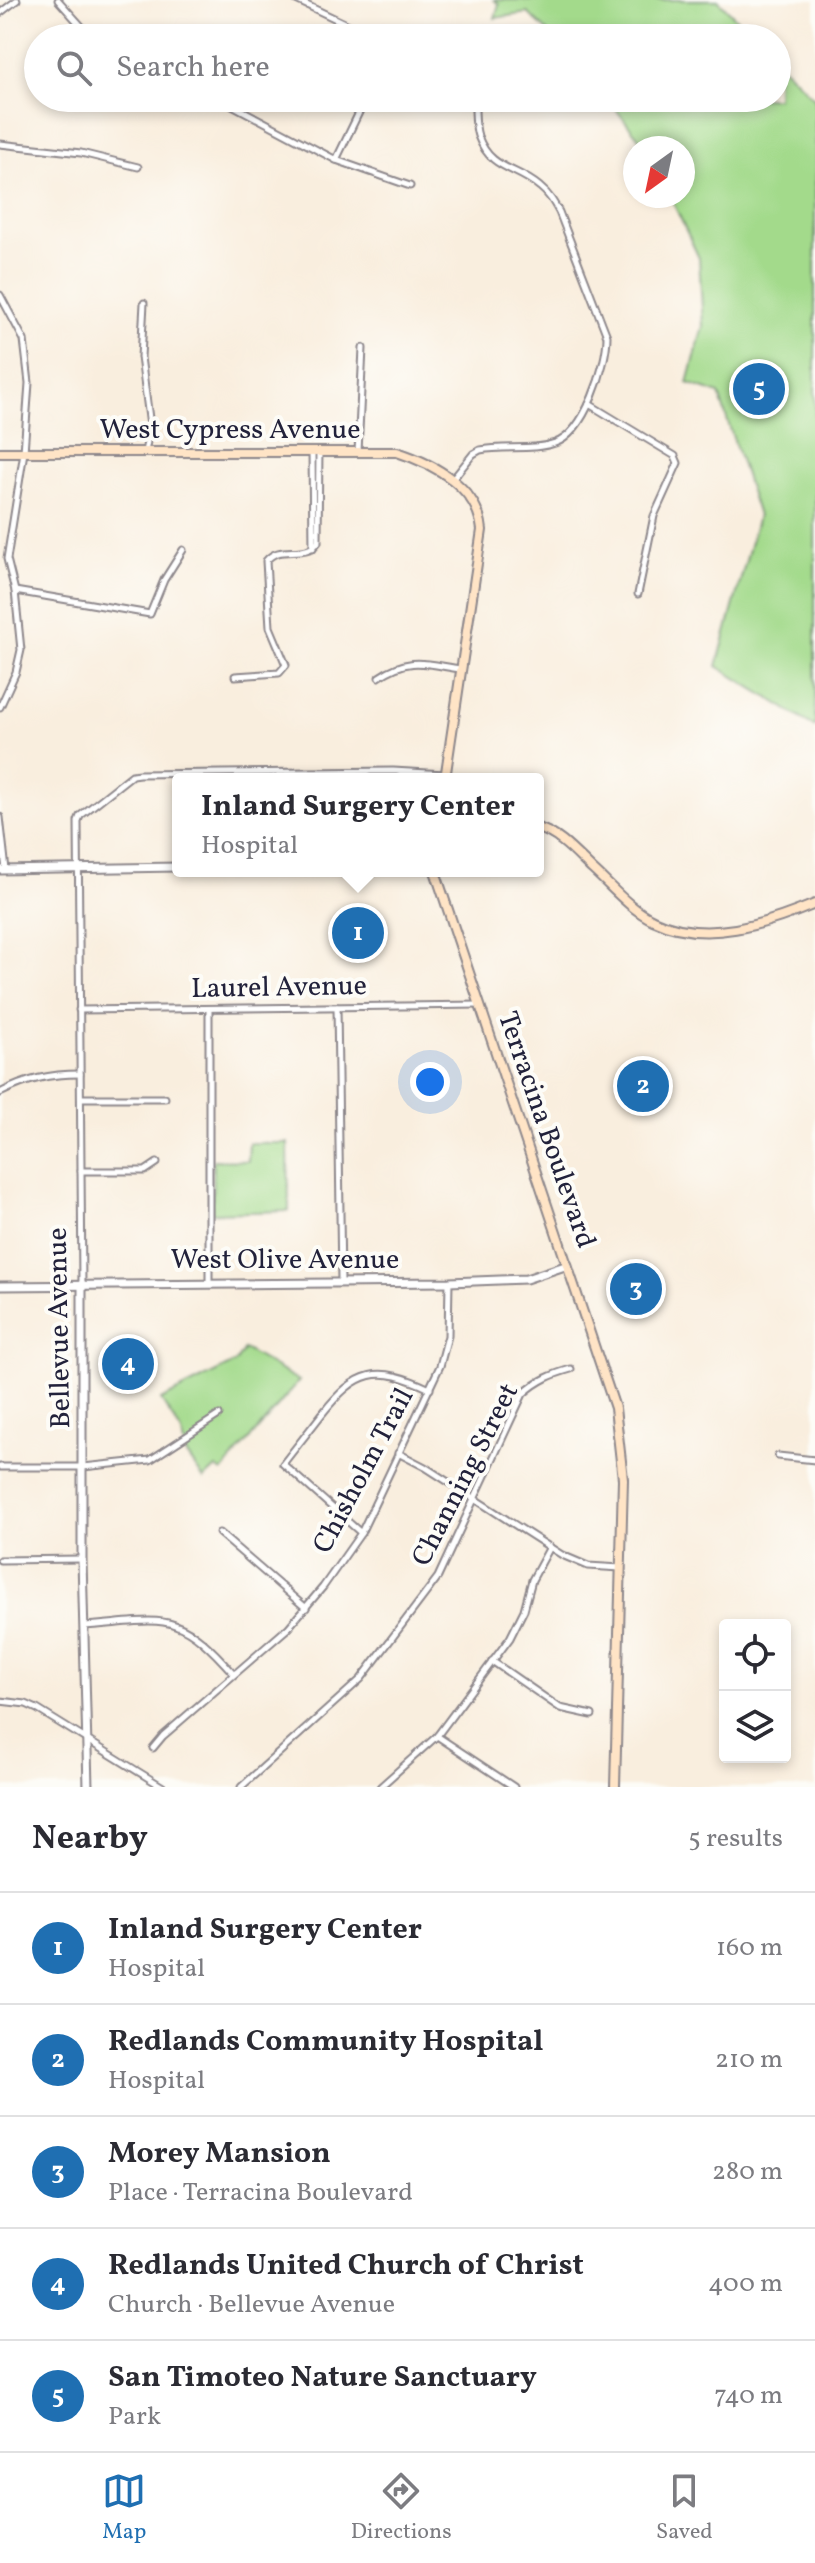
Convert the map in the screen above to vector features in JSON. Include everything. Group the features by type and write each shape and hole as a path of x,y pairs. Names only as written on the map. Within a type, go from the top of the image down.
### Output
{"main road":[{"name":"West Cypress Avenue","path":"0,452 397,452 424,461 452,480"},
{"path":"446,773 482,530 477,508 452,480"},
{"path":"544,831 558,839 640,912 664,924 706,930 741,928 763,924 815,904"},
{"name":"Terracina Boulevard","path":"437,877 615,1408 623,1479 615,1787"}],"street":[{"path":"0,13 17,0"},
{"path":"58,0 79,24"},
{"path":"296,0 347,24"},
{"path":"253,112 336,160 410,186"},
{"path":"336,160 359,112"},
{"path":"452,480 480,450 558,443 577,428 607,352 607,336 559,212 539,186 488,156 475,127 474,112"},
{"path":"0,144 81,153 138,167"},
{"path":"0,295 24,340 28,365 24,452 7,559 15,591 21,650 20,661 0,707"},
{"path":"144,303 141,357 150,426 145,452"},
{"path":"358,452 363,348"},
{"path":"588,403 675,456 678,463 654,516 638,594"},
{"path":"313,549 311,503 316,451"},
{"path":"313,549 319,537 316,451"},
{"path":"311,503 319,503"},
{"path":"235,676 279,673 286,665 270,627 266,561 276,552 313,549"},
{"path":"15,591 150,614 164,580 183,550"},
{"path":"379,677 395,666 411,662 461,669"},
{"name":"Bellevue Avenue","path":"262,773 410,773"},
{"name":"Bellevue Avenue","path":"88,1787 82,1559 78,821 80,816 132,775 172,774"},
{"path":"0,817 3,870 172,867"},
{"name":"Laurel Avenue","path":"79,1010 480,1005"},
{"path":"337,1007 341,1281"},
{"path":"209,1009 209,1282"},
{"path":"0,1093 25,1080 80,1074"},
{"path":"81,1098 165,1098"},
{"path":"80,1171 145,1171 157,1163"},
{"name":"West Olive Avenue","path":"0,1286 449,1282 526,1279 568,1265"},
{"name":"Chisholm Trail","path":"153,1748 288,1628 307,1608 361,1533 440,1366 448,1336 449,1282"},
{"name":"Channing Street","path":"241,1787 361,1679 380,1656 438,1577 523,1394 543,1379 571,1369"},
{"path":"361,1533 283,1464 339,1392 351,1382 376,1374 411,1380 430,1389"},
{"path":"0,1467 83,1467 150,1460 219,1415"},
{"path":"398,1453 578,1563 621,1568"},
{"path":"778,1456 815,1460"},
{"path":"219,1533 307,1608"},
{"path":"380,1787 437,1736 518,1626 532,1580 550,1547"},
{"path":"0,1560 82,1559"},
{"path":"85,1626 155,1620 170,1622 199,1637 234,1674"},
{"path":"492,1661 560,1708 592,1715"},
{"path":"0,1701 26,1704 88,1738 163,1787"},
{"path":"437,1736 504,1784 514,1787"}],"green space":[{"path":"494,0 718,0 741,24 539,24 528,13 495,18 499,4"},
{"path":"791,75 815,99 815,727 717,666 758,516 719,394 688,383 703,326 699,258 676,208 695,208 695,136 637,136 618,112 791,112"},
{"path":"249,1143 288,1143 289,1211 212,1213 213,1160 248,1161"},
{"path":"244,1349 299,1381 222,1472 216,1468 204,1479 185,1452 182,1433 161,1400 236,1362"}],"place":[{"name":"San Timoteo Nature Sanctuary","path":"759,389"},
{"name":"Inland Surgery Center","path":"358,933"},
{"name":"Redlands Community Hospital","path":"643,1086"},
{"name":"Morey Mansion","path":"636,1289"},
{"name":"Redlands United Church of Christ","path":"128,1364"}]}
